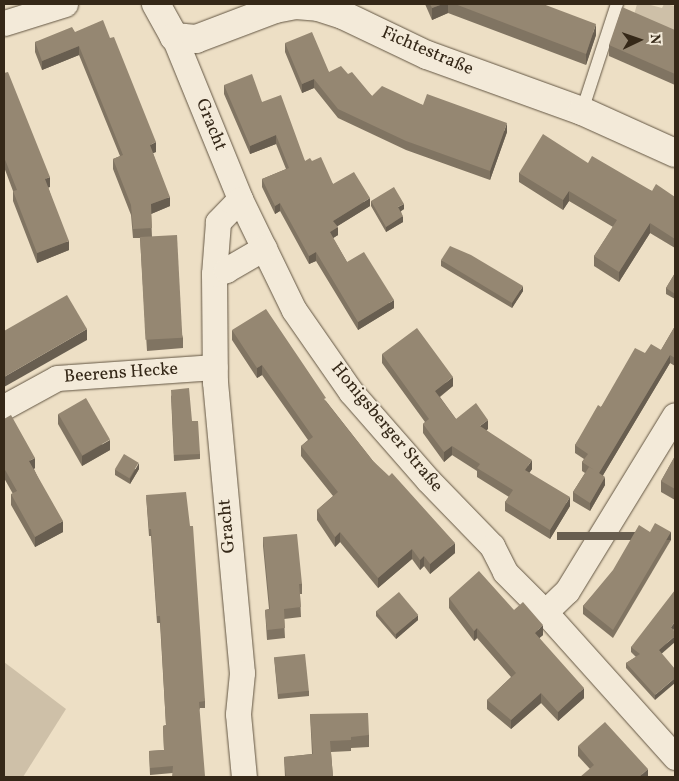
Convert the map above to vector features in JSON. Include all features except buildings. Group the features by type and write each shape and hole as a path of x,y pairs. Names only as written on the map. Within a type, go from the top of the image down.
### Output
{"street":[{"path":"4,23 64,4"},
{"name":"Gracht","path":"156,4 174,37 240,199 218,222 214,274 215,367 242,673 238,714 244,777"},
{"name":"Fichtestraße","path":"174,37 196,39 275,9 296,5 318,7 342,15 427,55 582,111 675,154"},
{"name":"Honigsberger Straße","path":"240,199 294,310 351,392 428,480 492,546 505,572 545,612 675,757"},
{"path":"214,274 226,270 264,248"},
{"name":"Beerens Hecke","path":"4,408 56,378 215,367"},
{"path":"545,612 567,591 674,421"}],"lane":[{"path":"582,111 617,4"}],"shaded area":[{"path":"637,4 647,4 662,8 664,4 675,6 675,32 634,15"},
{"path":"4,662 66,709 23,777 4,777"}]}
